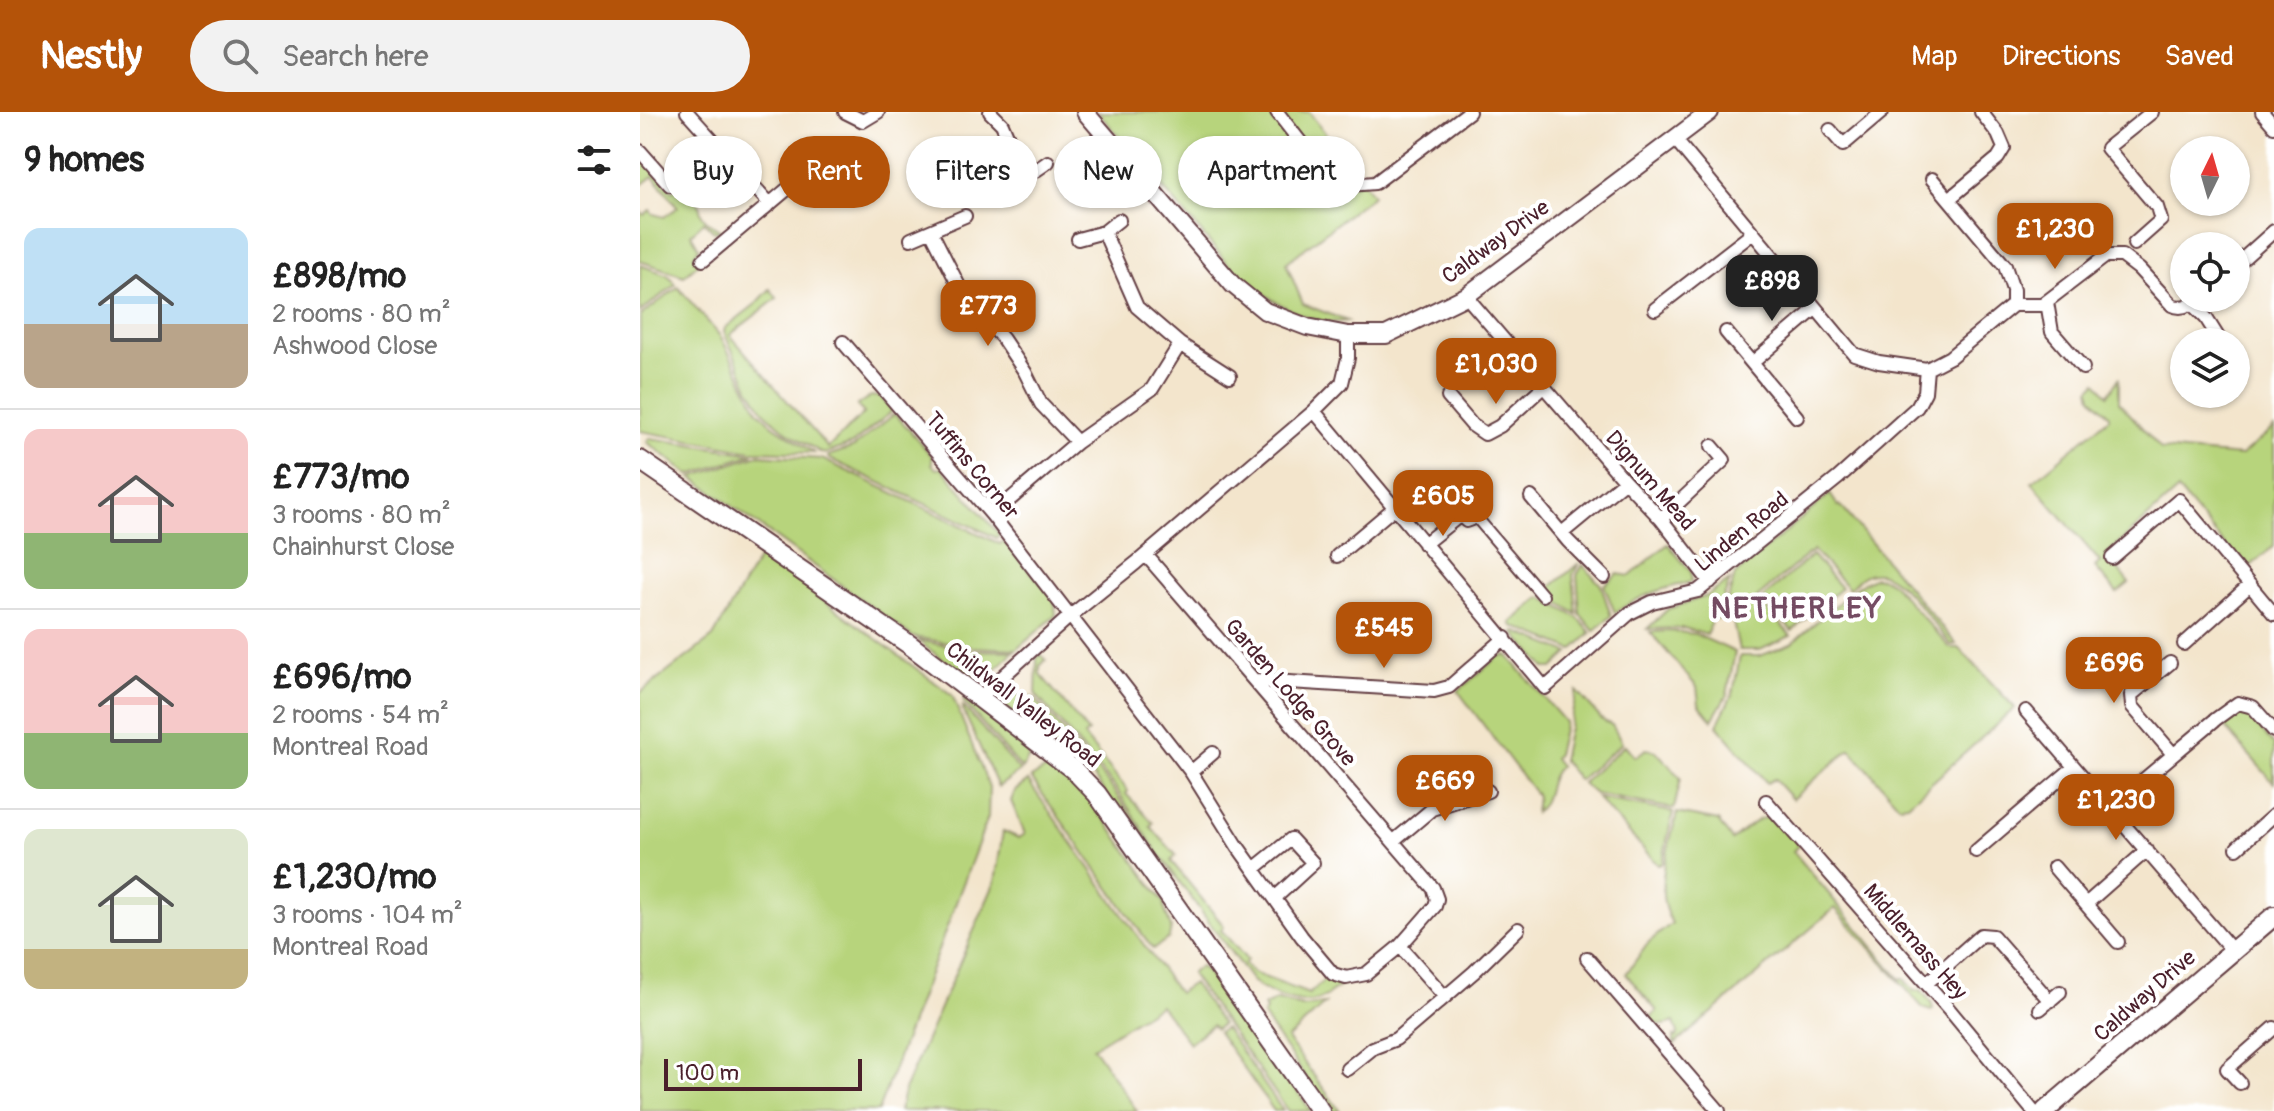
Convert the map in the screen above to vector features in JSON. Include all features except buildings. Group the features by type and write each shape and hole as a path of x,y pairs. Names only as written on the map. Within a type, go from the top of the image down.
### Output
{"main road":[{"name":"Childwall Valley Road","path":"640,460 866,614 1074,770 1097,794 1320,1111"},
{"name":"Caldway Drive","path":"2045,1111 2274,916"}],"street":[{"path":"687,112 770,204"},
{"path":"845,112 863,121 878,112"},
{"path":"990,112 1002,124 1014,152 1035,171 1048,162"},
{"name":"Caldway Drive","path":"1085,112 1233,285 1265,311 1307,327 1348,335 1386,335 1466,296 1710,112"},
{"path":"1277,112 1326,175 1349,185 1375,183 1469,112"},
{"path":"1830,130 1843,145 1882,112"},
{"path":"1949,199 1998,158 2004,148 1998,134 1981,112"},
{"path":"2134,244 2161,220 2157,207 2107,148 2152,112"},
{"path":"2262,112 2274,126"},
{"path":"1674,138 1854,354 1879,362 1927,369 1950,357 2013,305 2036,306 2047,302 2085,269 2106,256 2122,256 2139,269 2170,303"},
{"path":"640,151 664,178"},
{"path":"1932,179 2005,266 2013,290 2013,305"},
{"path":"703,260 778,197"},
{"path":"911,239 965,216"},
{"path":"1078,239 1104,232 1119,220"},
{"path":"931,231 962,292 1003,339 1041,404 1077,442"},
{"path":"2250,252 2274,231"},
{"path":"1104,232 1137,307 1180,344 1230,376"},
{"path":"1655,309 1753,233"},
{"name":"Dignum Mead","path":"1466,296 1661,519 1710,582"},
{"path":"2047,302 2052,332 2083,368"},
{"path":"1752,363 1815,309"},
{"path":"1726,332 1797,417"},
{"path":"979,698 1069,617 1314,411 1342,383 1348,358 1348,335"},
{"name":"Tuffins Corner","path":"843,342 992,515 1069,617"},
{"path":"992,515 1077,442 1152,389 1180,344"},
{"name":"Linden Road","path":"1505,638 1545,688 1630,613 1652,602 1698,591 1838,478 1917,407 1925,392 1927,369"},
{"path":"1448,397 1472,425 1485,434 1500,426 1544,386"},
{"path":"1256,680 1434,691 1449,687 1505,638 1314,411"},
{"path":"1661,519 1724,460 1712,446"},
{"path":"1562,533 1625,481"},
{"path":"1531,497 1604,577"},
{"path":"2112,558 2179,500 2274,614"},
{"path":"1337,556 1394,508"},
{"path":"1424,544 1459,516 1466,522 1477,518 1543,596"},
{"name":"Garden Lodge Grove","path":"1069,617 1191,772 1238,847 1302,937 1333,974 1346,978 1366,974 1426,919 1437,899 1433,888 1146,555"},
{"path":"2184,644 2250,585"},
{"path":"2170,663 2131,695 2132,706 2173,754"},
{"path":"2110,808 2238,703 2253,707 2274,731"},
{"path":"2026,711 2232,950"},
{"path":"1191,772 1213,753"},
{"path":"1976,851 2074,767"},
{"path":"1394,841 1432,809 1488,791"},
{"name":"Middlemass Hey","path":"1766,801 1927,983 2033,1111"},
{"path":"2237,848 2274,815"},
{"path":"1255,868 1291,839 1313,863 1276,897"},
{"path":"2086,904 2147,850"},
{"path":"2054,867 2118,942"},
{"path":"1347,1069 1373,1048 1396,1039 1518,929"},
{"path":"1927,983 1981,935 1993,936 2050,1001"},
{"path":"1400,946 1445,997"},
{"path":"1587,958 1719,1111"},
{"path":"2240,1083 2227,1069 2274,1028"}],"green space":[{"path":"1098,112 1309,112 1328,136 1178,136 1178,206 1162,187 1162,136 1119,136"},
{"path":"640,153 664,182 664,190 653,176 640,186"},
{"path":"1365,185 1373,195 1365,201"},
{"path":"677,208 700,208 704,218 721,231 714,232 704,222 691,234 699,248 694,255 699,263 684,276 640,261 640,211 644,215 650,210 664,217"},
{"path":"1180,208 1356,208 1286,263 1303,304 1347,321 1331,322 1299,314 1267,296 1228,264"},
{"path":"640,265 668,275 676,284 640,312"},
{"path":"678,287 721,337 758,411 814,453 751,451 640,431 640,316"},
{"path":"770,289 777,298 730,335 828,448 864,413 857,406 871,396 880,397 892,410 852,444 824,454 820,452 787,432 764,412 749,388 724,332"},
{"path":"2119,378 2119,402 2161,449 2241,456 2274,428 2274,546 2246,570 2178,490 2106,555 2129,583 2117,593 2095,567 2100,562 2032,482 2109,418 2092,397 2090,389 2097,382 2108,395"},
{"path":"893,415 932,456 936,469 942,468 1000,535 997,538 828,456 854,447"},
{"path":"650,438 753,454 690,475 647,442"},
{"path":"758,455 822,459 1000,544 1004,541 1054,598 1056,615 1017,649 972,647 913,637 692,477"},
{"path":"1830,494 1956,644 1951,645 1916,602 1894,581 1871,573 1860,578 1849,589 1813,550 1757,598 1791,636 1760,650 1739,650 1728,599 1735,575"},
{"path":"1668,544 1691,572 1691,582 1651,593 1615,613 1604,585 1618,574 1630,576"},
{"path":"761,554 952,695 989,787 988,817 878,1111 640,1111 640,693 713,637"},
{"path":"1812,555 1841,588 1792,631 1763,598"},
{"path":"1579,563 1573,575 1577,614 1544,593"},
{"path":"1583,565 1601,585 1611,616 1594,631 1580,614 1577,575"},
{"path":"1875,577 1893,584 1950,648 1959,648 2015,708 1908,804 1899,805 1850,749 1792,799 1774,779 1767,783 1717,725 1733,693 1740,656 1760,656 1791,644 1859,585"},
{"path":"1730,580 1724,597 1730,618 1712,619 1707,635 1684,628 1647,629 1668,609 1707,596"},
{"path":"1541,597 1578,618 1591,633 1573,650 1511,623"},
{"path":"1650,632 1695,634 1735,652 1727,695 1712,720 1699,704 1697,687"},
{"path":"1514,633 1569,653 1553,668 1545,668"},
{"path":"917,640 968,650 1014,651 987,675 974,679 967,678"},
{"path":"1040,654 1046,660 1040,666 1040,674 1088,732 1084,736 1128,791 1126,794 1153,823 1150,826 1176,855 1171,861 1224,926 1221,930 1247,960 1244,964 1253,973 1309,994 1328,977 1341,985 1319,1000 1306,1002 1273,994 1252,981 1154,847 1113,784 1036,695 1037,658"},
{"path":"1507,655 1565,722 1554,758 1560,766 1552,777 1544,802 1535,813 1537,796 1458,691 1499,656"},
{"path":"1577,691 1602,720 1612,725 1622,743 1579,780 1562,760"},
{"path":"1002,693 1032,697 1037,701 1110,785 1168,871 1163,876 1093,776 1000,703"},
{"path":"966,696 1024,740 1029,757 1022,769 963,701"},
{"path":"962,708 1020,771 998,787"},
{"path":"2235,713 2247,714 2274,745 2274,783 2223,725"},
{"path":"1625,745 1635,757 1646,749 1656,751 1681,778 1674,809 1595,794 1582,783"},
{"path":"1048,768 1063,771 1090,799 1165,904 1171,928 1169,938 1153,949 1031,778"},
{"path":"1028,781 1178,993 1193,983 1222,1024 1216,1029 1212,1025 1189,1043 1160,1005 1093,1047 1137,1111 899,1111 905,1088 995,882 1003,831 1019,838 1025,834 1011,801 1015,791"},
{"path":"1597,798 1673,812 1662,864 1658,865"},
{"path":"1677,813 1718,821 1732,840 1761,819 1767,818 1780,825 1799,845 1793,851 1900,979 1903,978 1914,991 1921,990 1933,1009 1923,1008 1835,908 1674,1045 1674,1036 1677,1037 1678,1033 1674,1022 1661,1025 1650,1018 1657,1011 1626,974 1649,942 1672,923 1663,898 1663,884"},
{"path":"1200,966 1227,992 1311,1111 1288,1111 1191,974"},
{"path":"1278,1000 1302,1007 1325,1004 1287,1039 1340,1111 1329,1111 1263,1016 1264,1006"},
{"path":"1225,1028 1283,1111 1274,1111 1218,1032"}],"district":[{"name":"NETHERLEY","path":"1797,608"}]}
